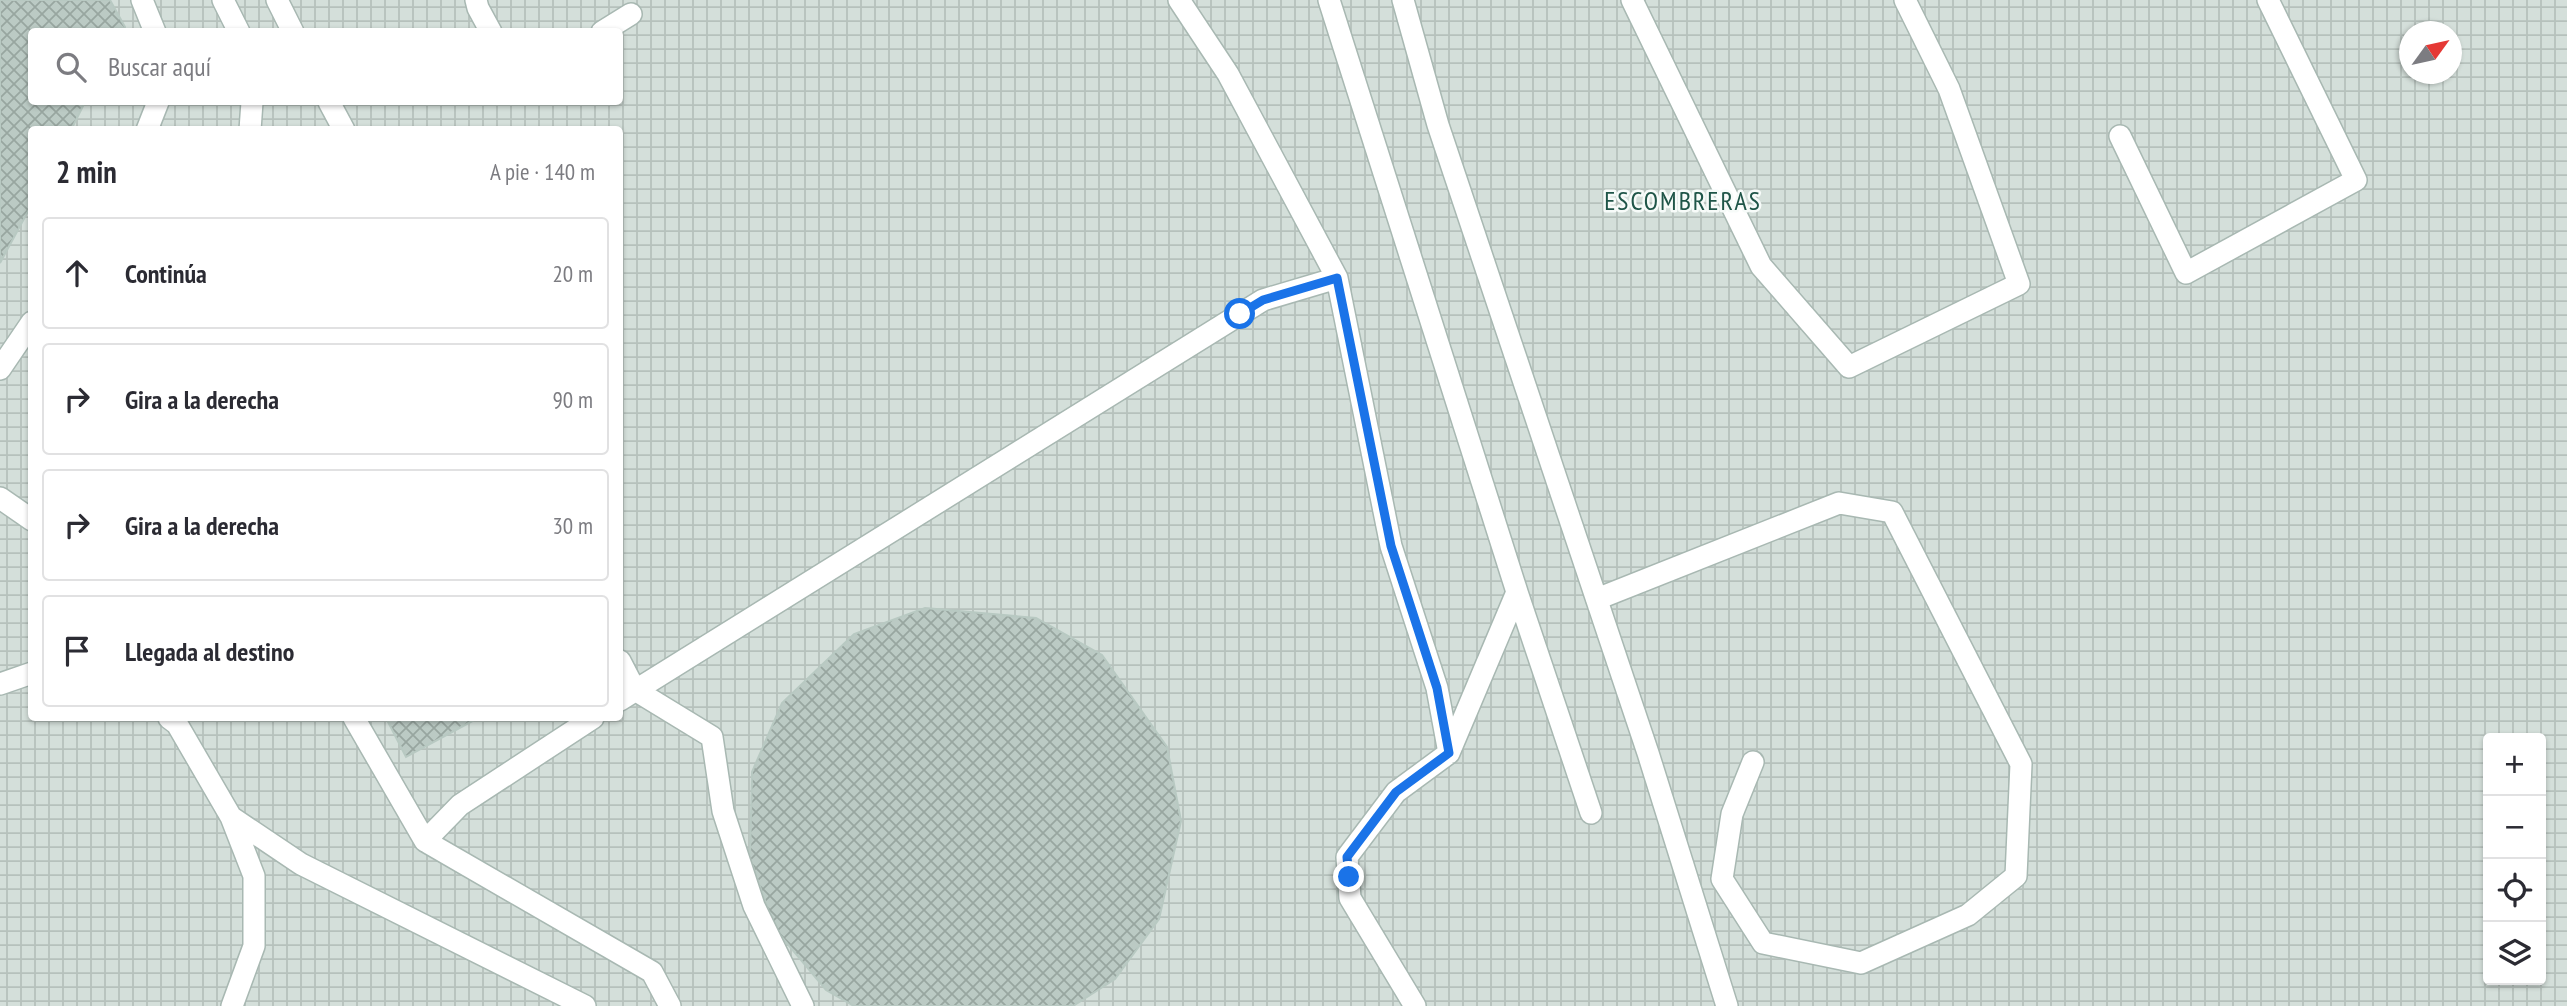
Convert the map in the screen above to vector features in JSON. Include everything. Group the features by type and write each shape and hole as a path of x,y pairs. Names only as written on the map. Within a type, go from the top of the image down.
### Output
{"street":[{"path":"142,0 153,28"},
{"path":"223,0 237,28"},
{"path":"277,0 291,28"},
{"path":"476,0 489,28"},
{"path":"1178,0 1228,74 1337,278 1391,546 1437,688 1449,753"},
{"path":"1329,0 1517,592 1591,813"},
{"path":"1403,0 1438,125 1648,753 1727,1006"},
{"path":"1632,0 1761,266 1849,367 2019,284 1949,89 1905,0"},
{"path":"2120,136 2186,273 2356,180 2268,0"},
{"path":"609,28 631,14"},
{"path":"149,126 157,105"},
{"path":"250,126 252,105"},
{"path":"331,105 342,126"},
{"path":"627,695 1263,300 1337,278"},
{"path":"0,369 28,328"},
{"path":"0,498 28,517"},
{"path":"1597,599 1839,502 1892,512 2021,764 2016,876 1968,915 1861,963 1763,943 1722,879 1732,814 1753,762"},
{"path":"1415,1006 1350,898 1347,857 1396,792 1449,753 1517,592"},
{"path":"0,684 28,674"},
{"path":"623,676 627,695"},
{"path":"627,695 712,737 723,811 754,906 803,1006"},
{"path":"174,721 231,817 254,876 254,946 232,1006"},
{"path":"356,721 425,841 652,972 670,1006"},
{"path":"425,841 460,805 588,721"},
{"path":"231,817 301,864 585,1006"}],"shaded area":[{"path":"0,0 2567,0 2567,1006 0,1006"}],"building":[{"path":"0,0 110,0 124,28 28,28 28,105 84,105 73,126 28,126 28,211 0,263"},
{"path":"925,608 1036,618 1102,655 1167,747 1181,821 1159,919 1115,979 1073,1006 854,1006 826,990 775,929 750,858 752,772 782,703 854,634"},
{"path":"388,721 472,721 406,757"}],"district":[{"name":"ESCOMBRERAS","path":"1683,200"}],"route":[{"path":"1240,314 1263,300 1337,278 1391,546 1437,688 1449,753 1396,792 1347,857 1349,877"}]}
